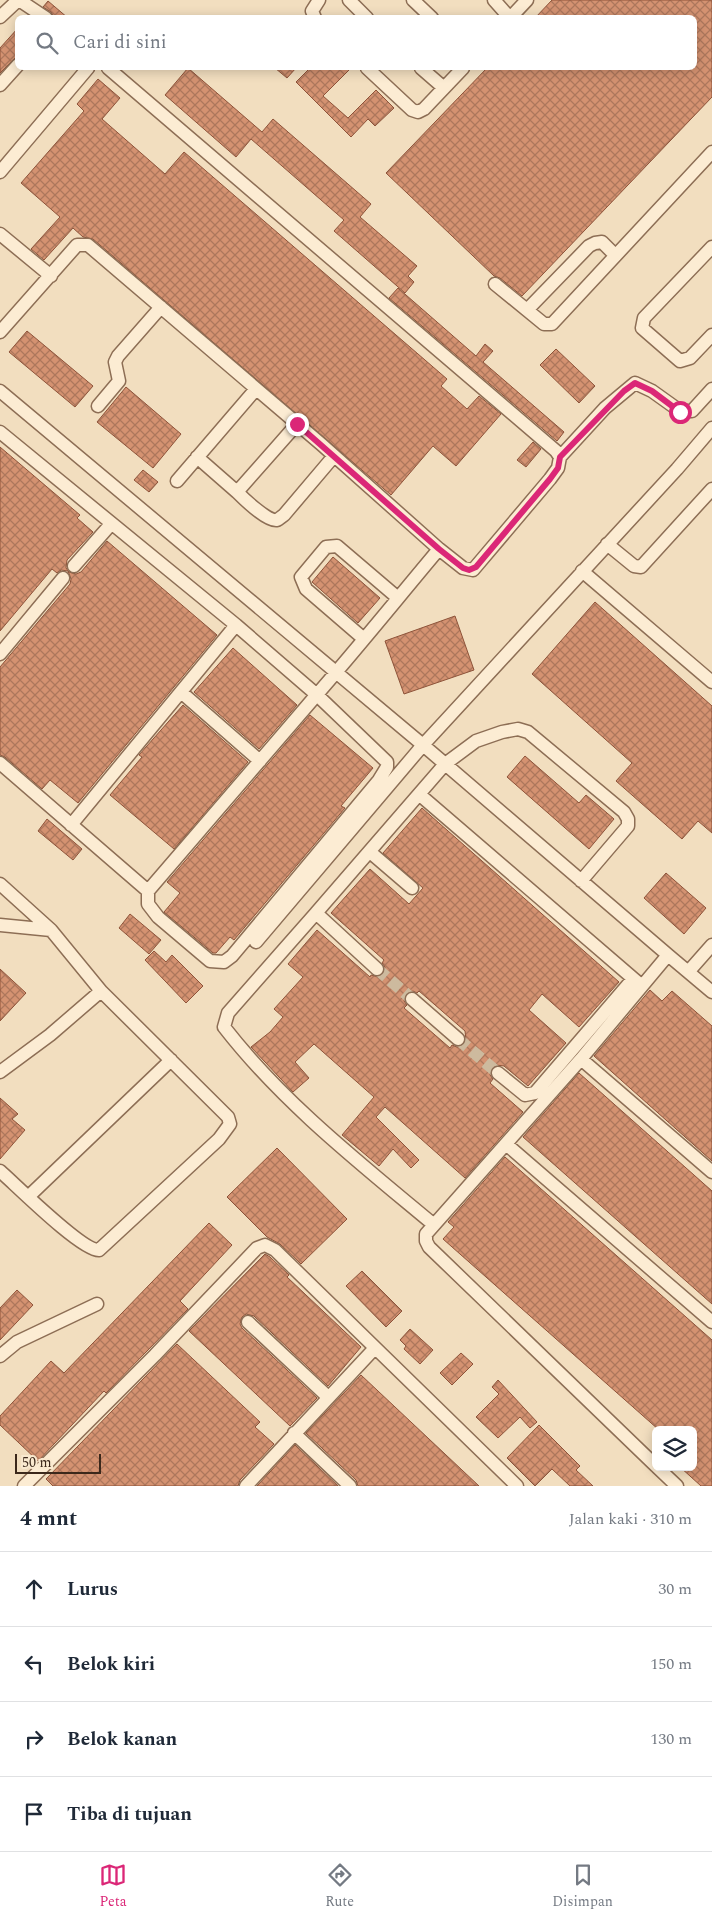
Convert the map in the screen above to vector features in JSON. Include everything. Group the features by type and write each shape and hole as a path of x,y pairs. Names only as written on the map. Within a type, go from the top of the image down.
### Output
{"lane":[{"path":"314,15 312,11 319,0"},
{"path":"348,0 365,15"},
{"path":"413,0 429,15"},
{"path":"494,0 508,15"},
{"path":"512,15 527,0"},
{"path":"0,18 16,2 22,2 42,15"},
{"path":"0,85 15,68"},
{"path":"0,172 86,70"},
{"path":"110,70 548,444 560,457"},
{"path":"369,70 412,110 418,112 461,70"},
{"path":"424,70 444,88"},
{"path":"495,284 544,324 552,324 712,152"},
{"path":"0,234 51,276"},
{"path":"527,310 595,242 602,242 616,255"},
{"path":"0,332 77,245 88,245 334,456 439,549 463,568 473,570 550,479 558,468 560,457 605,408 635,383 652,391 680,412 692,410 712,389"},
{"path":"712,246 644,318 642,324 642,328 680,361 690,358 712,335"},
{"path":"98,406 119,381 115,362 118,356 161,307"},
{"path":"177,481 256,389"},
{"path":"0,391 423,745 712,992"},
{"path":"236,492 297,424"},
{"path":"256,942 423,745 677,469 712,428"},
{"path":"0,432 236,625 317,695 387,762 387,768 379,780 232,956 224,962 210,961 158,917 148,904 148,891 317,695 439,549"},
{"path":"197,457 236,492 271,519 276,520 284,515 334,456"},
{"path":"608,544 634,566 641,567 712,489"},
{"path":"74,566 111,524"},
{"path":"364,639 306,589 301,577 326,547 337,546 398,598"},
{"path":"582,571 712,682"},
{"path":"0,654 63,578"},
{"path":"71,825 236,625"},
{"path":"181,692 260,761"},
{"path":"434,1225 349,1154 297,1106 246,1054 224,1026 228,1013 420,795 445,764 476,741 502,732 518,729 528,732 544,743 624,812 628,819 628,826 581,882"},
{"path":"0,763 148,891"},
{"path":"420,795 638,983"},
{"path":"370,852 412,888"},
{"path":"0,884 51,930 101,991 228,1117 230,1124 219,1140 99,1250 89,1248 0,1171"},
{"path":"316,913 377,969"},
{"path":"0,925 51,930"},
{"path":"689,971 712,945"},
{"path":"498,1074 525,1095 534,1093 638,983 668,955"},
{"path":"638,983 582,1059 426,1234 426,1241 430,1247 652,1461"},
{"path":"0,1072 50,1035 101,991"},
{"path":"412,999 458,1038"},
{"path":"582,1059 712,1172"},
{"path":"28,1197 171,1060"},
{"path":"506,1144 712,1322"},
{"path":"24,1486 257,1248 266,1245 275,1250 511,1484"},
{"path":"0,1356 18,1342 97,1304"},
{"path":"248,1322 328,1397"},
{"path":"246,1486 374,1349"},
{"path":"294,1433 350,1486"},
{"path":"662,1471 677,1486"}],"building":[{"path":"552,0 712,0 712,97 522,296 500,278 494,276 386,173 485,70 697,70 697,15 538,15"},
{"path":"48,1 64,15 52,15 43,7"},
{"path":"15,31 15,58 0,73 0,48"},
{"path":"186,70 190,70 262,132 273,119 371,204 360,217 417,266 408,276 414,282 405,293 334,231 344,220 251,139 236,157 165,95"},
{"path":"277,70 294,70 287,78"},
{"path":"308,70 349,70 323,96 348,118 376,90 394,108 375,126 368,119 351,137 296,82"},
{"path":"98,79 120,98 102,119 165,174 184,152 447,379 441,386 467,409 479,396 501,414 456,466 433,446 391,495 93,239 83,237 73,228 44,260 31,249 60,217 21,183 84,111 77,104"},
{"path":"398,288 476,356 485,344 493,351 483,362 564,432 557,441 389,298"},
{"path":"27,331 93,386 75,407 9,352"},
{"path":"556,349 595,386 579,403 540,365"},
{"path":"126,387 181,434 153,468 97,422"},
{"path":"533,442 541,449 526,467 517,460"},
{"path":"0,447 80,515 77,518 93,532 67,560 66,568 69,572 76,574 81,572 107,541 217,635 78,803 50,780 42,789 5,757 0,755 0,667 70,584 71,579 68,571 61,570 57,573 52,569 0,631"},
{"path":"143,470 158,482 149,492 134,480"},
{"path":"333,557 380,598 358,623 312,582"},
{"path":"595,602 712,706 712,833 698,821 682,839 616,781 632,763 532,674"},
{"path":"455,616 474,670 404,694 385,641"},
{"path":"233,648 297,705 259,749 194,692"},
{"path":"183,705 248,762 174,849 110,795 142,757 139,755"},
{"path":"310,715 373,768 341,806 345,808 234,940 230,937 216,953 213,953 164,912 180,893 167,882"},
{"path":"525,756 579,803 586,795 614,819 589,849 507,777"},
{"path":"422,808 619,982 579,1027 542,994 529,1010 566,1043 528,1086 504,1066 496,1065 491,1068 490,1075 493,1079 490,1083 523,1112 465,1178 385,1107 376,1117 419,1160 411,1168 393,1149 379,1166 342,1135 374,1097 314,1044 295,1062 309,1078 293,1092 251,1047 270,1032 283,1017 274,1009 303,977 288,964 317,930 370,977 371,975 379,977 383,974 385,967 382,963 384,960 331,913 370,869 409,904 423,888 383,853","holes":["413,991 417,993 419,991 465,1031 466,1040 464,1045 457,1047 452,1045 450,1048 404,1008 407,1005 404,1001 406,994"]},
{"path":"47,819 82,849 73,860 38,831"},
{"path":"666,873 706,908 684,934 644,898"},
{"path":"130,914 161,940 149,954 119,928"},
{"path":"154,951 166,962 172,955 203,986 186,1003 145,960"},
{"path":"0,969 26,993 0,1021"},
{"path":"650,990 662,1001 672,991 712,1026 712,1161 594,1056"},
{"path":"579,1073 712,1191 712,1304 523,1137"},
{"path":"0,1098 18,1114 12,1119 25,1130 0,1159"},
{"path":"277,1148 347,1219 301,1264 280,1244 267,1237 227,1197"},
{"path":"505,1157 712,1340 712,1486 701,1486 684,1471 697,1471 697,1426 654,1426 443,1239 454,1227 448,1222"},
{"path":"209,1223 232,1245 180,1301 188,1309 106,1393 104,1391 38,1461 0,1425 0,1416 51,1361 64,1373"},
{"path":"265,1254 289,1275 287,1277 361,1347 328,1386 254,1316 246,1314 242,1317 240,1324 242,1328 317,1398 290,1426 189,1331"},
{"path":"362,1271 402,1311 386,1327 346,1286"},
{"path":"17,1290 33,1305 0,1340 0,1308"},
{"path":"410,1329 433,1350 420,1364 404,1349 406,1346 400,1340"},
{"path":"177,1344 260,1422 255,1427 274,1444 240,1480 238,1486 53,1486 46,1479"},
{"path":"461,1353 473,1364 452,1385 440,1373"},
{"path":"361,1375 479,1486 358,1486 356,1480 306,1433"},
{"path":"498,1380 537,1422 530,1428 520,1417 498,1438 476,1417 499,1394 492,1387"},
{"path":"539,1425 580,1466 576,1470 593,1486 570,1486 552,1469 535,1486 507,1458"},
{"path":"295,1445 338,1486 257,1486"}],"tunnel":[{"path":"377,969 412,999"},
{"path":"458,1039 498,1073"}],"route":[{"path":"297,424 439,549 463,568 473,570 550,479 558,468 560,457 605,408 624,391 635,383 652,391 680,412"}]}
